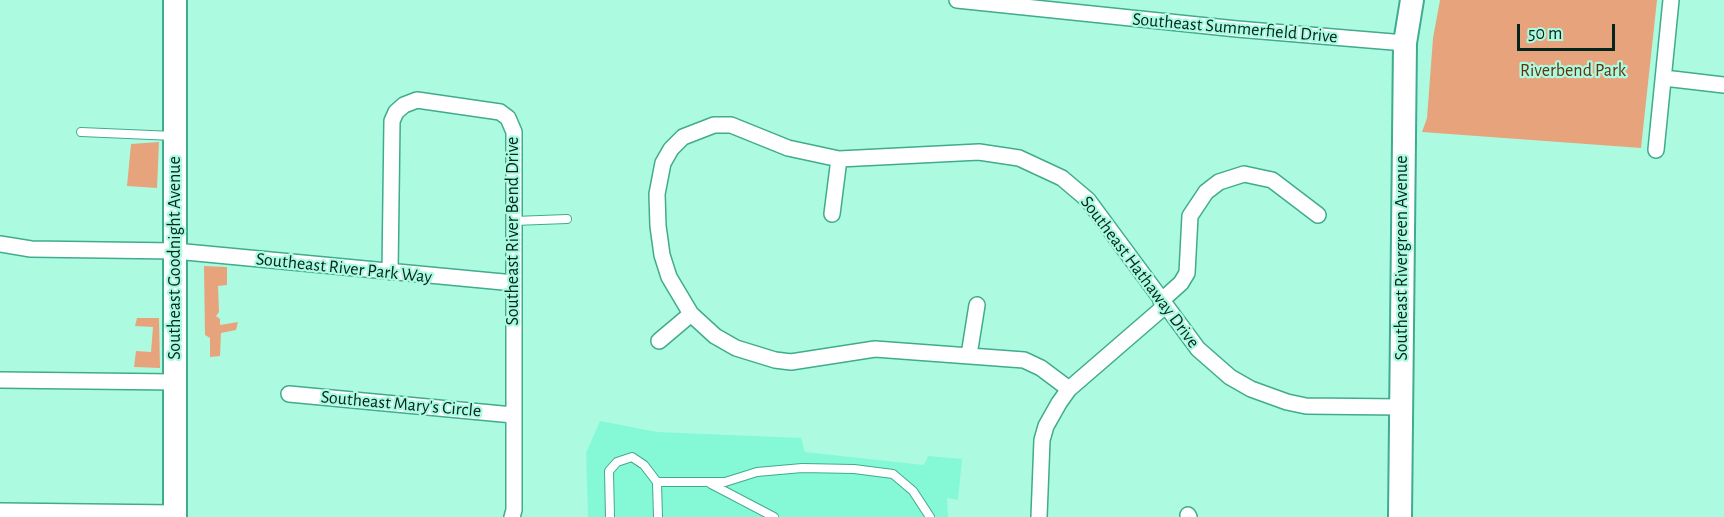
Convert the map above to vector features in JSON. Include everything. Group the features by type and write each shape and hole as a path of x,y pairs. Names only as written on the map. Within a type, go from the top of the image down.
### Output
{"street":[{"name":"Southeast Goodnight Avenue","path":"176,0 175,382 178,516"},
{"name":"Southeast Summerfield Drive","path":"957,0 1237,29 1405,43"},
{"name":"Southeast Rivergreen Avenue","path":"1400,517 1405,43 1412,0"},
{"path":"1656,150 1671,0"},
{"path":"1664,78 1724,85"},
{"name":"Southeast River Bend Drive","path":"390,272 392,121 396,112 410,102 429,101 493,109 508,118 514,132 514,510 512,517"},
{"name":"Southeast Hathaway Drive","path":"1069,388 1041,368 1024,360 876,349 803,362 775,360 736,348 715,336 691,314 669,277 660,248 657,194 659,173 671,149 682,137 697,129 714,125 731,125 788,148 839,159 979,152 1011,156 1042,167 1062,178 1088,200 1163,303 1213,364 1251,390 1270,398 1306,406 1401,407"},
{"path":"831,214 839,159"},
{"path":"1039,517 1042,440 1046,426 1069,388 1163,303 1181,283 1187,273 1190,216 1206,192 1219,182 1244,174 1272,180 1318,214"},
{"name":"Southeast River Park Way","path":"0,244 31,249 175,251 514,283"},
{"path":"969,355 977,305"},
{"path":"659,341 691,314"},
{"path":"0,380 175,382"},
{"name":"Southeast Mary's Circle","path":"289,394 513,415"},
{"path":"0,511 178,516"}],"lane":[{"path":"81,132 176,136"},
{"path":"514,221 567,219"},
{"path":"610,517 609,471 617,462 632,457 644,465 657,482 658,517"},
{"path":"657,482 726,482 757,472 802,468 893,474 913,491 930,517"},
{"path":"710,483 774,517"}],"shaded area":[{"path":"600,421 657,432 801,438 805,452 924,465 928,456 962,459 958,500 947,498 948,517 588,517 586,453"}],"green space":[{"name":"Riverbend Park","path":"1440,0 1657,0 1641,148 1422,132 1427,118 1433,38"},
{"path":"159,142 157,188 127,186 131,144"},
{"path":"204,266 227,267 227,285 218,286 219,312 216,316 220,319 220,325 238,322 236,330 221,333 220,356 210,357 210,338 205,335"},
{"path":"137,318 159,318 160,368 134,367 136,351 151,352 153,327 135,326"}]}
